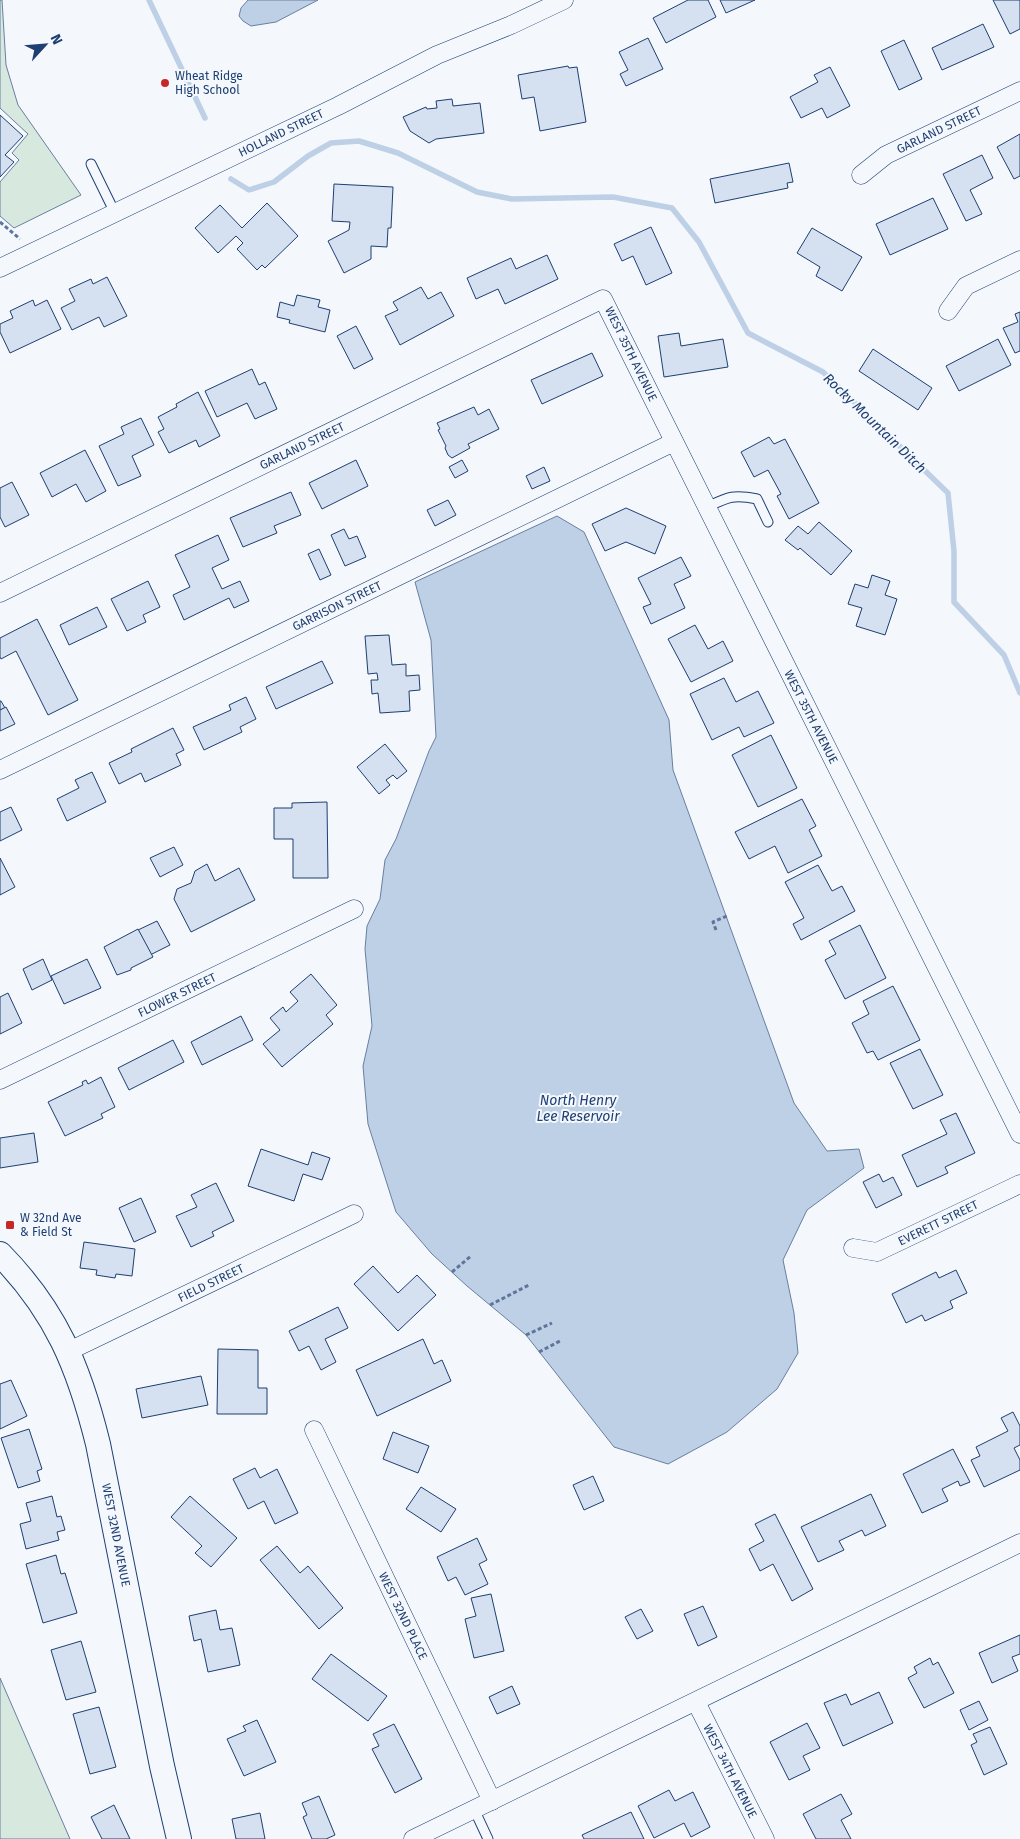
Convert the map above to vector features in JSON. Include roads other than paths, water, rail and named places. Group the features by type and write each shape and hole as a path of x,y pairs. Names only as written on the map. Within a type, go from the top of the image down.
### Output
{"street":[{"name":"HOLLAND STREET","path":"0,268 338,106 446,51 511,25 564,0"},
{"name":"GARLAND STREET","path":"861,175 886,155 1020,91"},
{"path":"948,311 966,286 1020,260"},
{"name":"GARLAND STREET","path":"0,593 603,299"},
{"name":"WEST 35TH AVENUE","path":"603,299 1020,1134"},
{"name":"GARRISON STREET","path":"0,770 674,442"},
{"name":"FLOWER STREET","path":"0,1080 354,909"},
{"name":"EVERETT STREET","path":"853,1248 877,1252 1020,1184"},
{"name":"FIELD STREET","path":"69,1352 354,1214"},
{"name":"WEST 32ND AVENUE","path":"0,1254 42,1304 54,1322 79,1378 98,1444 162,1766 179,1839"},
{"name":"WEST 32ND PLACE","path":"314,1430 492,1801"},
{"path":"413,1839 1020,1543"},
{"name":"WEST 34TH AVENUE","path":"696,1702 765,1839"}],"lane":[{"path":"91,164 115,213"},
{"path":"707,507 728,497 741,495 757,499 768,522"},
{"path":"474,1809 488,1839"}],"water":[{"path":"248,0 318,0 276,22 251,26 239,16 241,8"},
{"name":"North Henry Lee Reservoir","path":"557,516 584,532 669,720 673,770 794,1103 827,1151 859,1149 864,1168 807,1210 783,1260 794,1313 798,1353 777,1389 727,1432 668,1464 614,1447 526,1335 432,1254 396,1212 368,1124 363,1066 372,1026 365,949 367,926 380,899 385,860 396,839 436,737 431,640 415,582"}],"waterway":[{"name":"Rocky Mountain Ditch","path":"149,0 205,118"},
{"name":"Rocky Mountain Ditch","path":"231,179 249,190 274,182 308,156 331,143 359,141 398,153 477,192 512,199 613,197 672,208 699,242 748,333 823,372 948,493 954,551 954,602 1004,655 1020,693"}],"place":[{"name":"Wheat Ridge High School","path":"165,83"},
{"name":"W 32nd Ave & Field St","path":"10,1225"}]}
